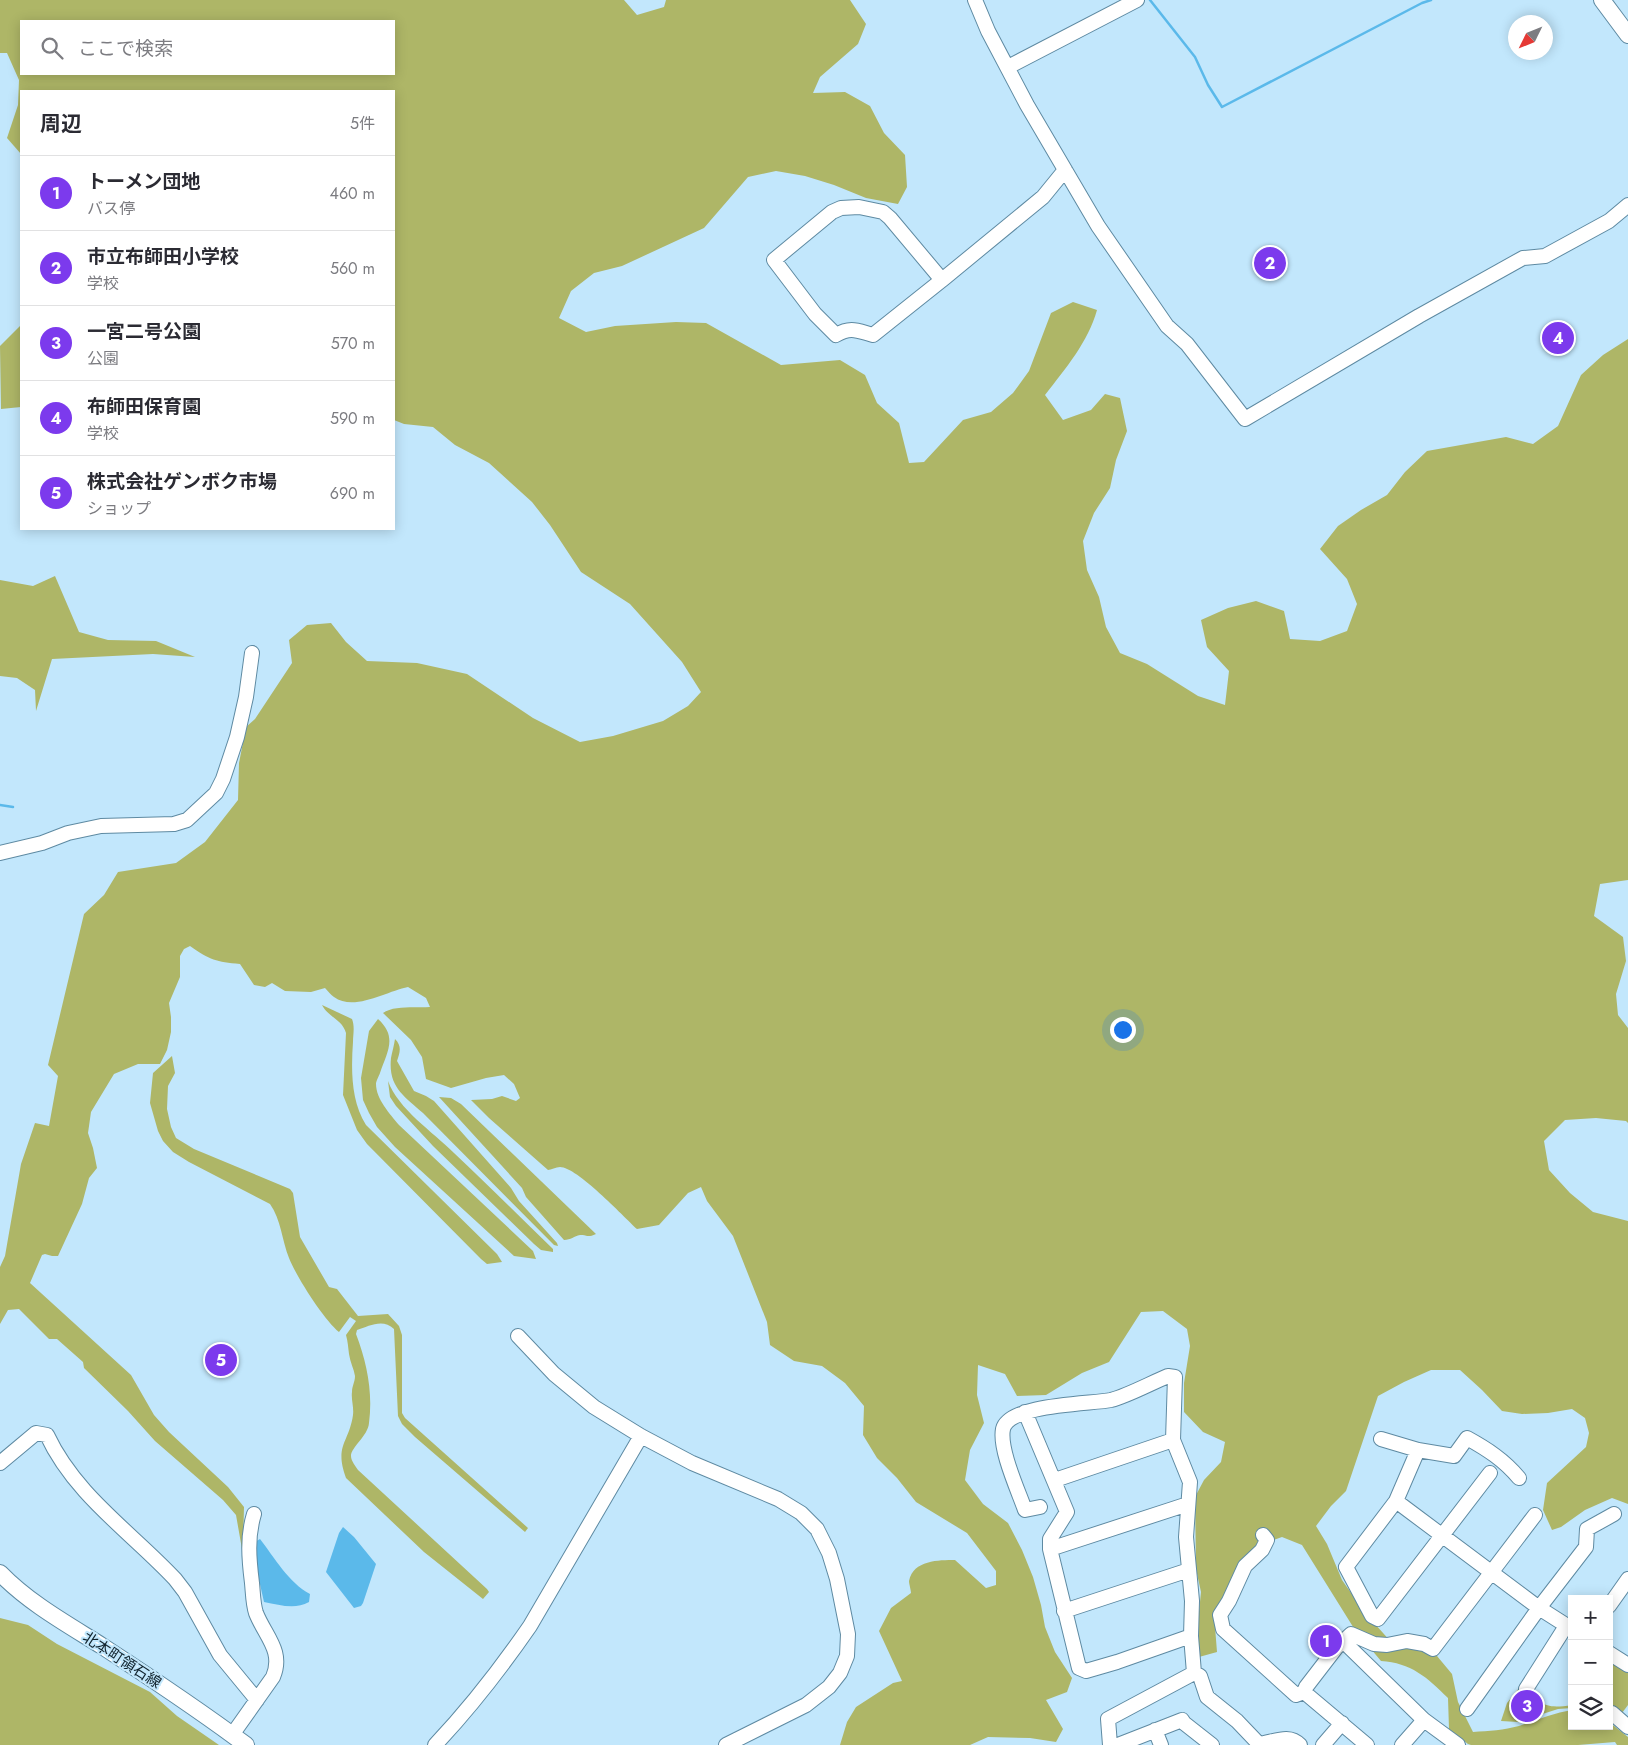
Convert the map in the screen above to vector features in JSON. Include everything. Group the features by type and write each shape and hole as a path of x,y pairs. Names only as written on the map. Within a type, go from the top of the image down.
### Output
{"main road":[{"path":"1602,0 1628,34"},
{"name":"北本町領石線","path":"0,1573 9,1583 36,1603 177,1695 246,1745"}],"street":[{"path":"975,0 988,31 1027,105 1098,226 1167,326 1187,344 1244,419 1419,316 1524,258 1545,256 1609,221 1628,205"},
{"path":"1008,67 1137,0"},
{"path":"942,280 890,218 883,212 859,207 841,208 832,212 774,260 816,314 836,335 845,330 854,330 873,335 942,280 1043,197 1065,170"},
{"path":"0,853 42,843 68,833 101,826 174,824 188,820 216,793 224,779 237,737 246,698 252,653"},
{"path":"518,1336 554,1374 588,1402 641,1436 692,1463 778,1499 801,1513 817,1529 829,1553 837,1579 848,1634 846,1656 840,1673 829,1688 806,1705 726,1745"},
{"path":"1040,1507 1025,1510 1004,1448 1003,1428 1007,1422 1025,1412 1043,1407 1112,1399 1168,1376 1175,1377 1173,1440 1190,1482 1186,1537 1192,1601 1191,1636 1194,1673"},
{"path":"1025,1412 1067,1512 1050,1539 1050,1549 1079,1668 1086,1672 1191,1636"},
{"path":"0,1462 36,1433 47,1435 64,1464 94,1502 175,1579 185,1592 220,1655 257,1700"},
{"path":"435,1745 479,1695 530,1626 641,1436"},
{"path":"1380,1439 1418,1450 1454,1456 1467,1438 1493,1453 1519,1478"},
{"path":"1055,1480 1173,1440"},
{"path":"1418,1450 1396,1501 1346,1567 1372,1616 1378,1619 1490,1473"},
{"path":"1396,1501 1539,1608 1568,1627"},
{"path":"1050,1549 1188,1504"},
{"path":"232,1735 273,1677 277,1666 274,1648 256,1613 254,1603 249,1550 251,1524 254,1514"},
{"path":"1467,1709 1539,1608 1586,1547 1587,1529 1614,1514"},
{"path":"1264,1536 1267,1540 1262,1550 1245,1566 1229,1601 1220,1615 1223,1629 1296,1695 1304,1692 1343,1641 1351,1634 1374,1644 1387,1645 1407,1641 1434,1648 1535,1515"},
{"path":"1064,1611 1189,1570"},
{"path":"1613,1600 1628,1579"},
{"path":"1526,1689 1568,1629"},
{"path":"1343,1641 1424,1720 1458,1745"},
{"path":"1613,1656 1628,1665"},
{"path":"1110,1745 1108,1719 1194,1673"},
{"path":"1194,1673 1200,1676 1207,1697 1237,1720 1259,1744 1289,1738 1296,1740 1300,1745"},
{"path":"1304,1692 1367,1745"},
{"path":"1613,1714 1627,1725"},
{"path":"1118,1745 1182,1720 1212,1745"},
{"path":"1402,1745 1424,1720"},
{"path":"1322,1745 1342,1723"},
{"path":"1154,1730 1161,1745"}],"green space":[{"path":"0,0 624,0 637,15 664,7 666,0 850,0 866,24 858,44 820,77 813,93 845,92 870,106 884,133 905,155 907,187 898,204 866,198 805,176 776,171 748,177 704,228 622,266 594,273 571,291 559,318 586,332 615,326 676,322 706,323 781,365 840,360 865,375 877,403 899,423 909,463 924,462 963,420 991,412 1013,393 1029,371 1051,313 1073,302 1097,310 1082,344 1045,395 1063,420 1091,410 1105,394 1120,398 1127,431 1116,460 1110,488 1094,513 1083,541 1087,570 1099,597 1106,627 1120,653 1147,664 1198,696 1225,705 1229,671 1207,647 1201,620 1228,608 1256,601 1284,611 1290,639 1320,641 1347,631 1357,604 1347,579 1320,549 1338,526 1387,495 1405,472 1427,451 1506,437 1533,444 1558,426 1581,375 1603,355 1628,339 1628,880 1600,884 1594,916 1623,937 1626,961 1616,994 1618,1015 1628,1028 1628,1123 1626,1121 1596,1118 1565,1120 1544,1141 1549,1170 1570,1193 1593,1212 1628,1221 1628,1504 1612,1498 1585,1510 1561,1527 1552,1530 1543,1510 1547,1483 1586,1447 1589,1433 1585,1418 1572,1409 1548,1413 1522,1414 1502,1411 1460,1370 1431,1370 1378,1396 1346,1491 1331,1506 1316,1526 1327,1544 1342,1580 1366,1614 1392,1643 1412,1647 1437,1656 1452,1674 1458,1702 1473,1732 1519,1726 1568,1711 1568,1730 1613,1730 1613,1725 1628,1737 1628,1745 1617,1745 1615,1742 1578,1745 1468,1744 1449,1729 1448,1698 1418,1672 1392,1662 1381,1661 1355,1630 1302,1545 1282,1537 1256,1546 1226,1591 1214,1614 1217,1652 1199,1657 1197,1632 1201,1592 1196,1569 1195,1497 1204,1480 1221,1462 1225,1442 1203,1432 1184,1412 1184,1383 1190,1346 1187,1329 1163,1311 1141,1312 1109,1362 1082,1373 1046,1395 1017,1396 1005,1374 978,1365 977,1395 984,1423 970,1450 965,1480 983,1504 1008,1523 1033,1577 1045,1627 1055,1652 1072,1678 1067,1692 1046,1700 1063,1729 1056,1742 1030,1738 988,1737 970,1745 840,1745 847,1722 856,1707 893,1683 902,1681 879,1631 891,1608 911,1593 909,1581 911,1574 921,1565 934,1561 955,1560 986,1588 996,1585 996,1571 967,1533 916,1502 897,1478 877,1458 863,1435 864,1406 845,1383 822,1366 794,1361 770,1345 767,1322 733,1236 707,1201 701,1187 688,1193 659,1225 637,1229 600,1193 568,1169 560,1167 548,1170 471,1100 492,1099 502,1096 516,1101 520,1098 514,1084 504,1075 451,1088 426,1079 422,1057 411,1040 383,1013 399,1008 430,1007 426,998 408,987 371,999 351,1002 342,1001 325,988 311,992 285,991 272,983 265,987 254,985 240,964 214,960 190,946 184,949 180,956 180,977 169,1003 171,1032 167,1050 160,1064 138,1064 114,1074 91,1112 88,1133 97,1168 89,1178 82,1204 58,1256 42,1255 30,1283 131,1375 154,1415 169,1432 228,1487 244,1507 242,1549 236,1515 223,1500 155,1441 128,1411 84,1368 83,1362 57,1339 49,1339 19,1309 8,1310 0,1324 0,1267 5,1256 21,1164 35,1123 49,1126 58,1076 48,1065 84,914 104,895 118,872 176,863 205,842 238,800 239,763 246,727 255,719 292,663 289,640 307,625 331,623 346,642 367,661 417,663 467,674 533,718 580,742 613,736 663,721 688,706 701,692 682,662 630,604 581,572 550,525 532,502 489,463 455,445 433,427 404,424 395,420 395,90 20,90 20,153 7,138 18,105 19,80 7,53 0,53"},
{"path":"20,326 20,407 1,409 0,346"},
{"path":"55,576 79,632 108,640 156,641 195,657 153,654 52,659 36,711 35,690 17,678 0,676 0,580 33,586"},
{"path":"322,1005 352,1019 354,1028 353,1085 357,1106 366,1125 497,1254 502,1262 487,1264 481,1259 367,1144 357,1130 343,1095 346,1033 341,1024"},
{"path":"378,1019 388,1032 389,1038 388,1051 376,1084 378,1095 384,1106 399,1125 533,1251 536,1259 514,1256 395,1147 377,1127 363,1100 361,1078 369,1031"},
{"path":"395,1039 400,1049 397,1061 414,1091 434,1101 511,1188 519,1201 558,1246 554,1245 399,1090 392,1076 391,1068"},
{"path":"172,1056 175,1073 168,1086 167,1109 171,1127 176,1138 194,1149 290,1189 293,1193 300,1237 329,1287 337,1289 358,1316 388,1314 399,1326 402,1335 402,1413 405,1418 528,1528 525,1532 402,1424 398,1416 394,1329 381,1323 357,1330 356,1334 370,1389 370,1411 368,1428 351,1456 353,1462 358,1470 487,1589 489,1592 483,1599 424,1552 346,1478 341,1458 343,1445 353,1415 352,1388 355,1376 346,1335 356,1321 350,1317 339,1332 318,1308 293,1266 277,1216 270,1204 189,1162 173,1152 163,1141 150,1103 153,1073"},
{"path":"388,1081 408,1111 492,1189 553,1249 553,1252 541,1250 534,1244 433,1146 396,1106 390,1097"},
{"path":"439,1097 451,1098 461,1104 596,1234 589,1236 580,1235 564,1240 526,1197 522,1188"},
{"path":"0,1618 28,1625 57,1644 150,1692 177,1716 219,1745 0,1745"},
{"path":"1613,1664 1628,1673 1628,1705 1622,1713 1613,1710"},
{"path":"1519,1688 1543,1704 1548,1706 1568,1705 1568,1708 1558,1709 1518,1722 1501,1721 1507,1703"}],"water":[{"path":"343,1527 354,1537 376,1564 363,1603 361,1606 354,1608 326,1572 339,1533"},
{"path":"260,1539 289,1577 310,1594 309,1602 293,1606 264,1602 257,1571 255,1542"}],"waterway":[{"path":"1150,0 1195,57 1208,85 1222,107 1431,0"},
{"path":"0,805 13,807"}],"place":[{"name":"市立布師田小学校","path":"1270,263"},
{"name":"布師田保育園","path":"1558,338"},
{"name":"株式会社ゲンボク市場","path":"221,1360"},
{"name":"トーメン団地","path":"1326,1641"},
{"name":"一宮二号公園","path":"1527,1706"}]}
